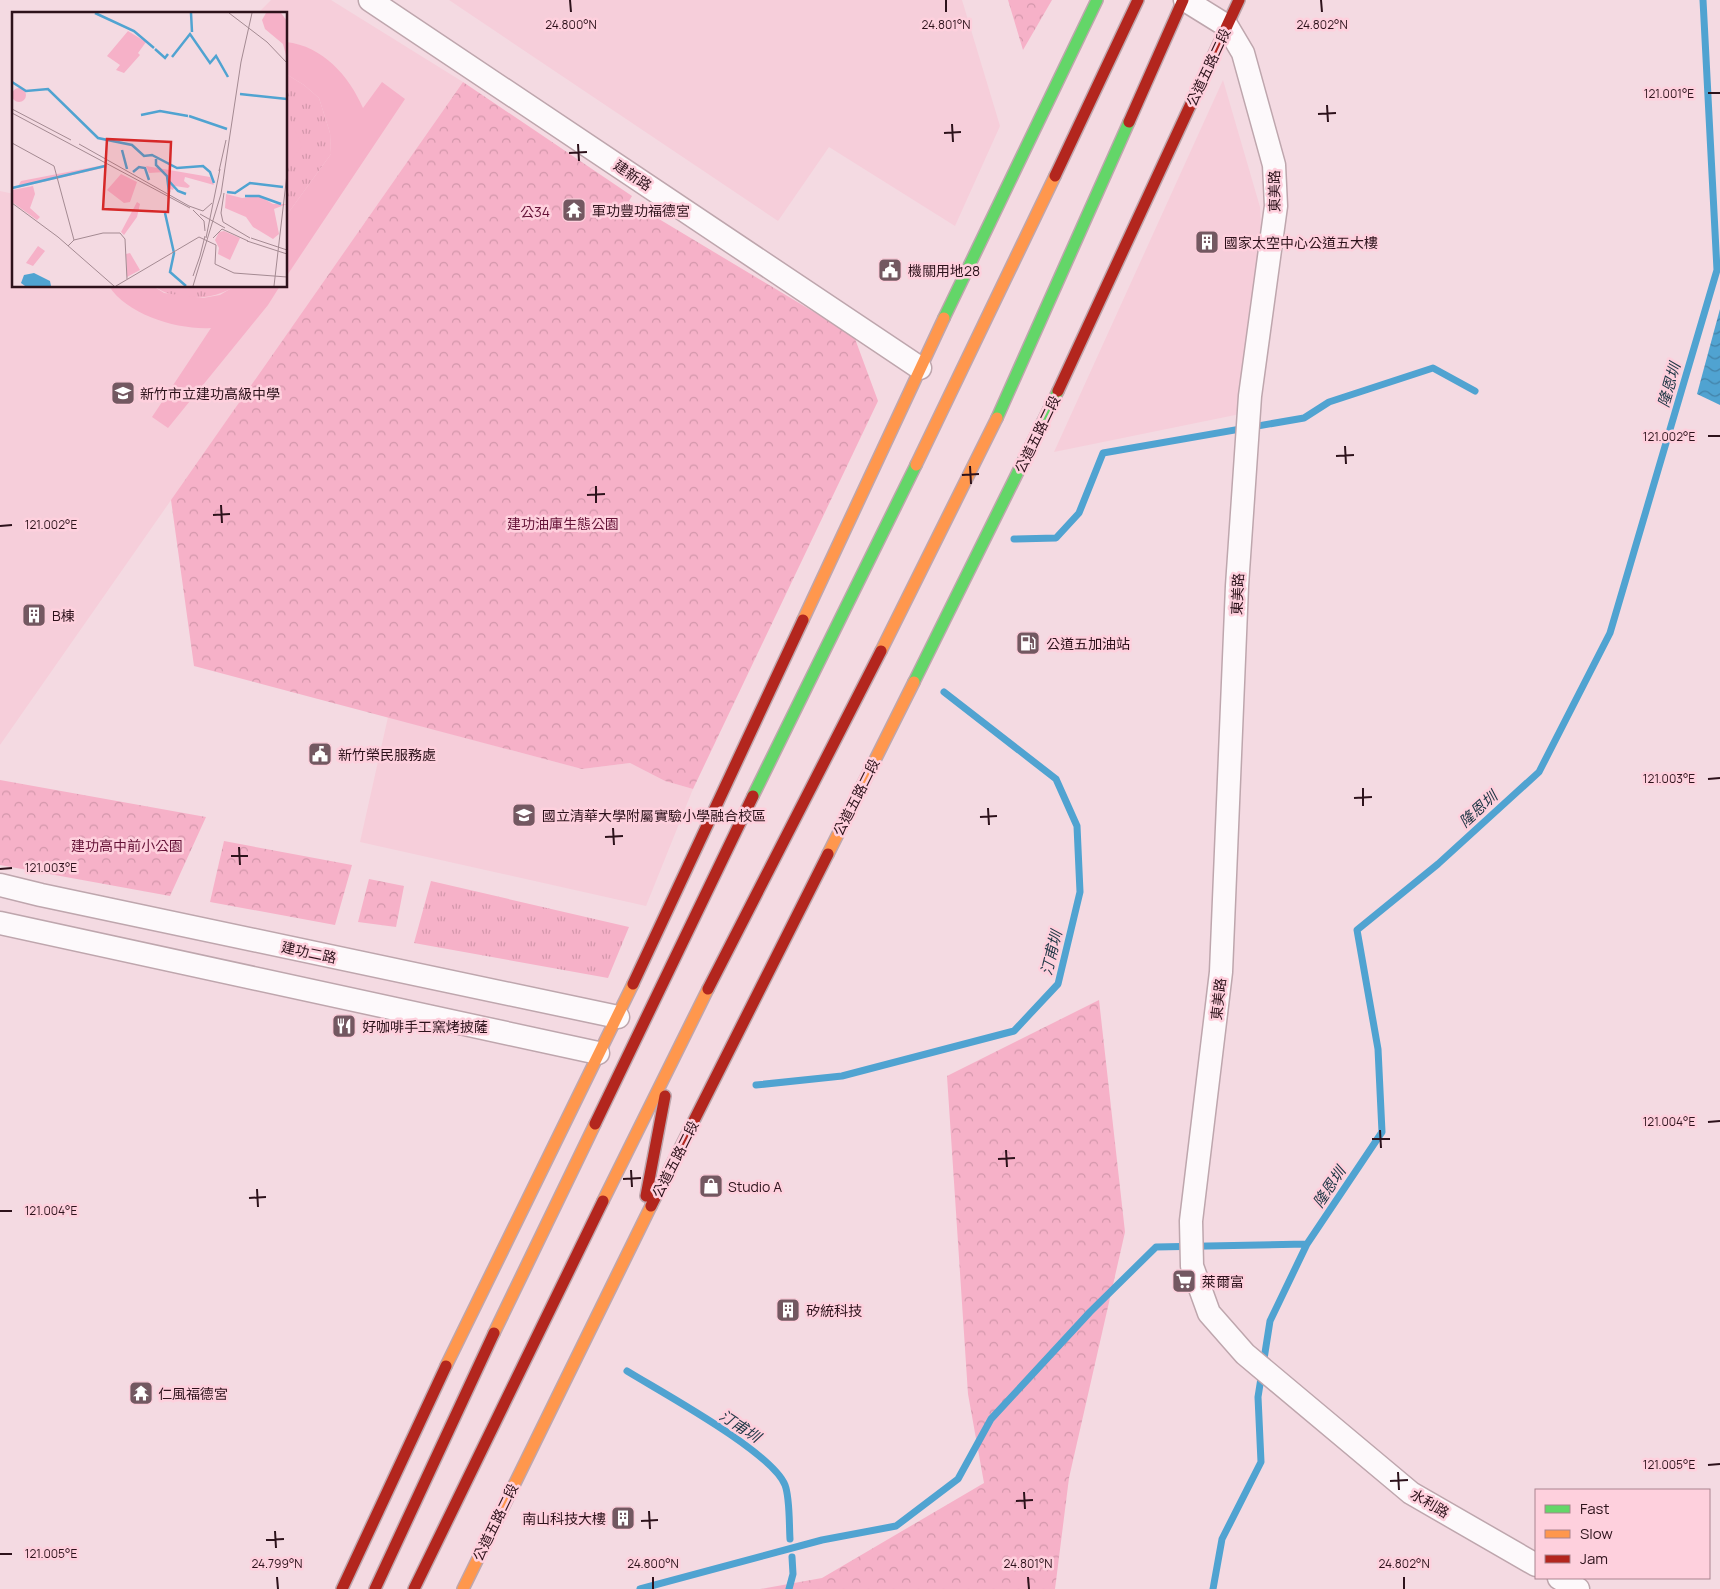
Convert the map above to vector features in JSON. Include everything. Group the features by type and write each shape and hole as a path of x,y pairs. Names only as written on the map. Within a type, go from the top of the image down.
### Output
{"street":[{"name":"建新路","path":"370,0 920,368"},
{"path":"342,1589 424,1412 598,1053 618,1017 920,368 1097,0"},
{"path":"375,1589 478,1366 806,685 955,387 1138,0"},
{"path":"414,1589 671,1062 852,709 1010,392 1184,0"},
{"name":"東美路","path":"1184,0 1227,26 1243,53 1274,165 1276,206 1248,428 1237,586 1221,972 1191,1221 1192,1266 1209,1313 1245,1354"},
{"name":"公道五路二段","path":"463,1589 640,1230 1042,426 1239,0"},
{"name":"建功二路","path":"0,885 41,896 618,1017"},
{"path":"0,923 598,1053"},
{"path":"640,1230 671,1062"},
{"name":"水利路","path":"1245,1354 1412,1493 1535,1564"},
{"path":"1560,1579 1578,1589"}],"shaded area":[{"name":"新竹市立建功高級中學","path":"271,0 331,0 463,82 0,745 0,191 12,194 12,288 288,288 288,12 259,12"},
{"path":"449,0 962,0 1000,126 955,226 829,147 778,221"},
{"path":"1223,80 1260,207 1262,245 1245,413 1054,452"},
{"name":"國立清華大學附屬實驗小學融合校區","path":"388,717 582,769 630,763 665,781 693,789 646,906 360,842"}],"green space":[{"path":"1008,0 1052,0 1023,50"},
{"path":"288,42 312,50 333,64 350,85 363,108 382,82 405,99 288,274 288,213 331,154 330,133 319,98 304,85 288,75"},
{"path":"288,75 304,85 319,98 330,133 331,154 288,213"},
{"name":"建功油庫生態公園","path":"463,82 632,196 629,201 854,336 878,401 693,789 665,781 630,763 582,769 194,666 171,500"},
{"path":"288,114 302,146 288,164"},
{"path":"111,288 156,288 164,293 203,298 220,295 232,288 279,288 268,305 168,428 152,417 211,328 184,326 154,319 140,313 117,296"},
{"path":"158,288 231,288 216,295 195,298 173,295"},
{"name":"建功高中前小公園","path":"0,780 206,817 170,896 0,865"},
{"path":"224,841 352,865 335,925 210,902"},
{"path":"369,879 404,886 396,927 358,922"},
{"path":"431,881 629,927 608,978 414,943"},
{"path":"1099,1000 1125,1232 1069,1478 1055,1589 760,1589 822,1578 984,1483 968,1394 947,1076"}],"water":[{"path":"1720,309 1720,405 1697,394"}],"waterway":[{"name":"隆恩圳","path":"1213,1589 1222,1539 1261,1462 1258,1397 1270,1321 1307,1244 1382,1132 1378,1049 1357,930 1438,864 1539,772 1610,633 1717,270 1703,0"},
{"path":"1014,539 1056,538 1079,513 1103,453 1304,418 1329,402 1433,368 1475,391"},
{"name":"汀甫圳","path":"756,1085 842,1076 1014,1031 1058,984 1080,892 1077,826 1056,779 944,692"},
{"path":"640,1589 822,1540 896,1526 958,1479 991,1419 1090,1312 1156,1247 1307,1244"},
{"name":"汀甫圳","path":"627,1371 738,1440 760,1456 776,1471 787,1490 790,1539"},
{"name":"汀甫圳","path":"789,1589 793,1574 792,1557"}],"traffic: fast":[{"path":"944,318 1097,0"},
{"path":"997,418 1129,122"},
{"path":"914,682 1058,391"},
{"path":"753,796 916,465"}],"traffic: slow":[{"path":"916,465 1055,176"},
{"path":"803,620 944,318"},
{"path":"881,651 997,418"},
{"path":"828,854 914,682"},
{"path":"446,1366 633,984"},
{"path":"603,1201 708,989"},
{"path":"494,1333 595,1124"},
{"path":"463,1589 651,1206"}],"traffic: jam":[{"path":"1055,176 1138,0"},
{"path":"1129,122 1183,0"},
{"path":"1058,391 1239,0"},
{"path":"633,984 803,620"},
{"path":"708,989 881,651"},
{"path":"595,1124 753,796"},
{"path":"651,1206 828,854"},
{"path":"646,1196 665,1096"},
{"path":"414,1589 603,1201"},
{"path":"375,1589 494,1333"},
{"path":"342,1589 446,1366"}],"place":[{"name":"軍功豐功福德宮","path":"574,210"},
{"name":"國家太空中心公道五大樓","path":"1207,242"},
{"name":"機關用地28","path":"890,270"},
{"name":"新竹市立建功高級中學","path":"123,393"},
{"name":"B棟","path":"34,615"},
{"name":"公道五加油站","path":"1028,643"},
{"name":"新竹榮民服務處","path":"320,754"},
{"name":"國立清華大學附屬實驗小學融合校區","path":"524,815"},
{"name":"好咖啡手工窯烤披薩","path":"344,1026"},
{"name":"Studio A","path":"711,1186"},
{"name":"萊爾富","path":"1184,1281"},
{"name":"矽統科技","path":"788,1310"},
{"name":"仁風福德宮","path":"141,1393"},
{"name":"南山科技大樓","path":"623,1518"}],"park label":[{"name":"公34","path":"535,211"}]}
